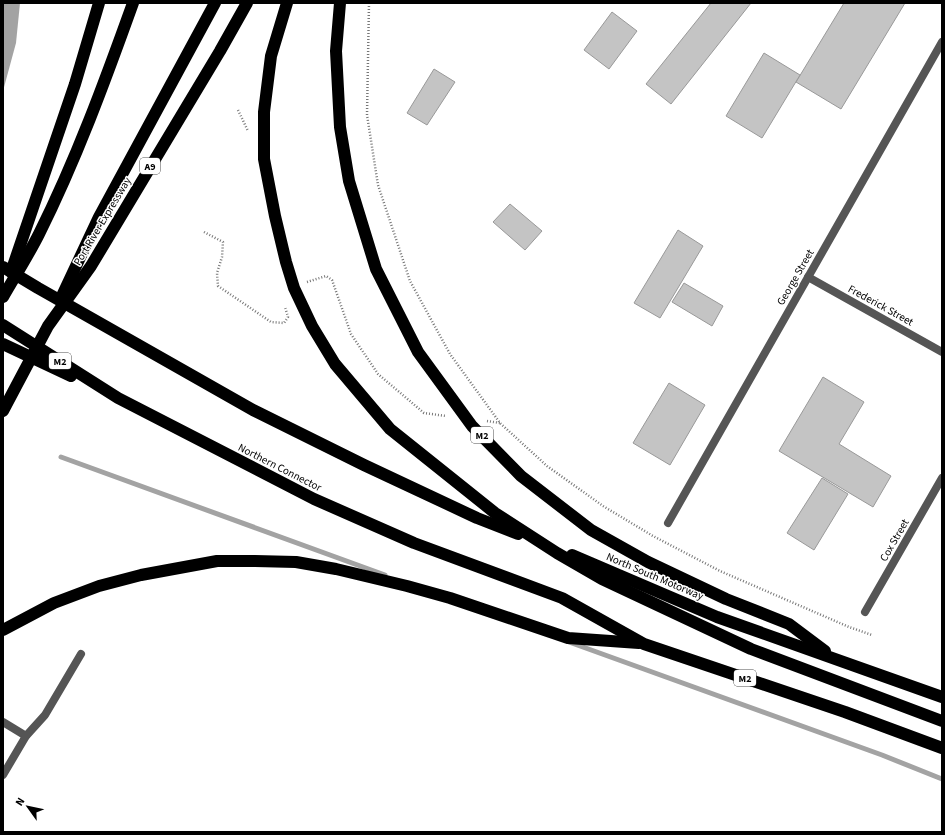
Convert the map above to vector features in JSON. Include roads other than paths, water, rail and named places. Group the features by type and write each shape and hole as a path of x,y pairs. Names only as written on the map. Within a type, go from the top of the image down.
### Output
{"highway":[{"path":"3,297 75,84 99,3"},
{"path":"3,297 39,234 69,168 120,41 133,3"},
{"path":"48,326 98,217 216,3"},
{"name":"Port River Expressway","path":"3,411 48,326 91,266 220,51 247,3"},
{"path":"287,3 271,56 264,112 264,159 286,262 294,288 312,326 335,364 390,429 495,513 557,554 602,579 751,649 942,721"},
{"name":"M2","path":"340,3 336,51 340,127 350,181 376,269 418,352 472,426 521,476 591,530 648,562 726,599 789,624 834,658"},
{"name":"North South Motorway","path":"3,267 253,410 364,465 477,518 587,561 717,617 942,697"},
{"name":"Northern Connector","path":"3,325 118,398 314,499 414,543 562,598 644,644"},
{"path":"3,344 118,398"},
{"path":"3,630 54,602 99,586 184,566 218,561 255,561 303,563 336,569 407,586 568,638 644,644"},
{"name":"M2","path":"644,644 845,712 942,748"}],"street":[{"name":"George Street","path":"668,523 942,42"},
{"name":"Frederick Street","path":"808,277 942,352"},
{"name":"Cox Street","path":"865,612 942,478"},
{"path":"3,775 26,736 45,715 81,654"},
{"path":"3,722 26,736"}],"waterway":[{"path":"61,457 385,575"},
{"path":"569,642 882,755 942,779"}]}
